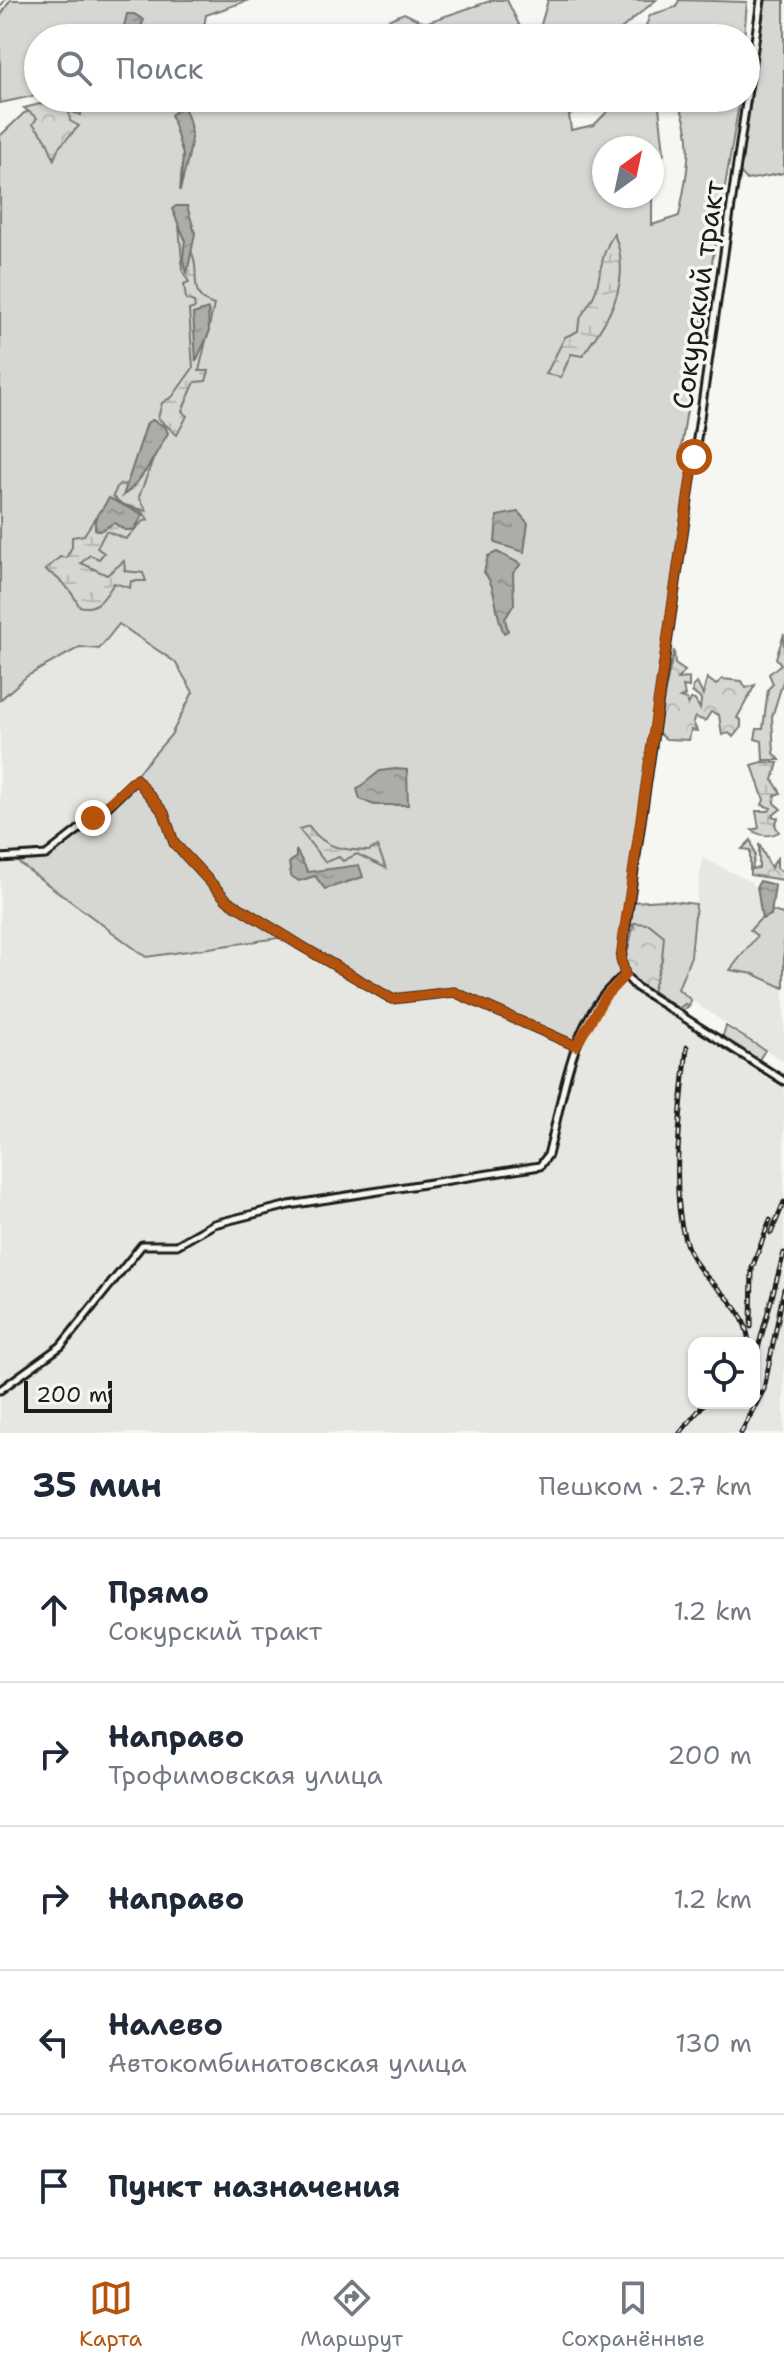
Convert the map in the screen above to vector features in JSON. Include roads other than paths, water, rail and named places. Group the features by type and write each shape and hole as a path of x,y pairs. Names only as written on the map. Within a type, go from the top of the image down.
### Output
{"street":[{"name":"Сокурский тракт","path":"757,24 761,0"},
{"name":"Сокурский тракт","path":"625,975 621,955 626,910 744,112"},
{"path":"0,858 46,855 105,809 136,779 164,813 174,843 227,900 294,942 392,999 454,992 576,1046"},
{"path":"0,1390 61,1346 142,1245 177,1245 214,1224 289,1205 540,1166 548,1155 576,1046 605,997 625,975 648,996 784,1081"}],"water":[{"path":"127,14 144,20 142,24 124,24"},
{"path":"186,112 191,127 188,159 180,191 183,155 171,115"},
{"path":"187,206 195,233 187,274 183,259 185,239 172,209"},
{"path":"208,309 209,333 196,361 193,314"},
{"path":"152,420 165,426 168,433 143,475 123,496 147,423"},
{"path":"109,498 143,515 134,530 125,530 114,523 100,531 95,529 95,520"},
{"path":"518,512 528,523 524,552 495,543 497,516"},
{"path":"497,552 521,564 513,573 514,604 505,619 508,631 504,633 492,586 484,572 488,556"},
{"path":"407,770 408,805 374,805 360,799 357,789 380,771"},
{"path":"296,850 308,872 359,865 363,877 325,889 315,876 299,881 291,876 289,863 296,857"},
{"path":"760,881 775,885 771,915 762,919 757,886"}],"waterway":[{"path":"0,7 5,0"}],"railway":[{"path":"687,1047 678,1152 679,1208 683,1233 697,1265 733,1304 746,1327 748,1337"},
{"path":"771,1233 784,1202"},
{"path":"751,1327 752,1268 770,1220"},
{"path":"760,1341 784,1253"},
{"path":"741,1433 764,1389 784,1289"},
{"path":"680,1433 700,1409"}]}
